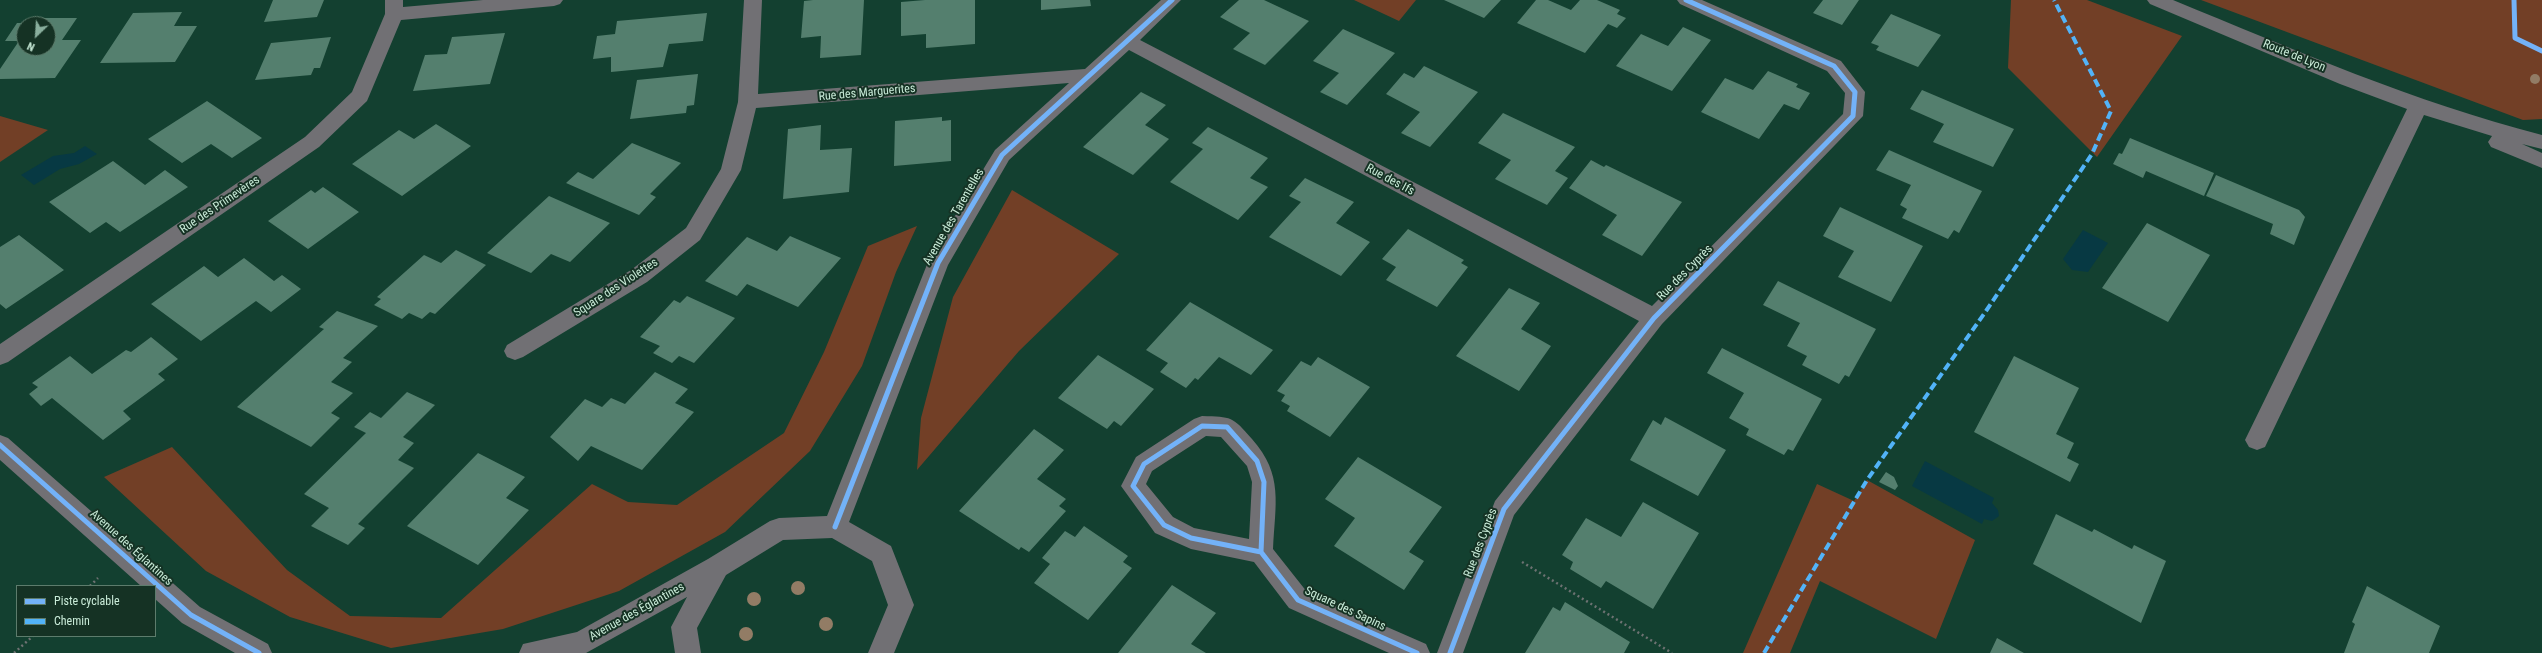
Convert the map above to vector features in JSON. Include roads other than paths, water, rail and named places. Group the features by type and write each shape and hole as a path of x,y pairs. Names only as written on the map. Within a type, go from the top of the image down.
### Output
{"street":[{"name":"Rue des Primevères","path":"0,356 312,142 360,96 394,7 554,0"},
{"path":"748,102 752,0"},
{"name":"Avenue des Tarentelles","path":"834,527 938,263 1002,155 1172,0"},
{"name":"Rue des Cyprès","path":"1450,653 1504,509 1654,318 1853,116 1855,92 1834,66 1686,0"},
{"name":"Route de Lyon","path":"2156,0 2425,109 2542,161"},
{"name":"Rue des Ifs","path":"1127,41 1654,318"},
{"name":"Rue des Marguerites","path":"748,102 1088,75"},
{"name":"Square des Violettes","path":"516,352 639,276 693,234 731,170 748,102"},
{"path":"2257,440 2425,109"},
{"name":"Route de Lyon","path":"2425,109 2506,134 2542,142"},
{"path":"1202,426 1227,427 1256,461 1264,482 1261,552 1191,538 1164,525 1133,486 1144,464 1202,426"},
{"name":"Avenue des Églantines","path":"0,445 191,615 259,653"},
{"path":"834,527 882,554 901,605 881,653"},
{"name":"Avenue des Églantines","path":"532,653 581,643 716,567 779,529 834,527"},
{"name":"Square des Sapins","path":"1261,552 1298,600 1417,653"},
{"path":"688,653 684,627 716,567"}],"water":[{"path":"85,146 97,154 79,164 60,169 34,185 21,175 53,156 74,153"},
{"path":"2083,230 2108,243 2088,272 2072,270 2063,259"},
{"path":"1925,461 1994,498 1992,503 1998,510 1999,516 1992,521 1984,519 1982,524 1912,486"}]}
